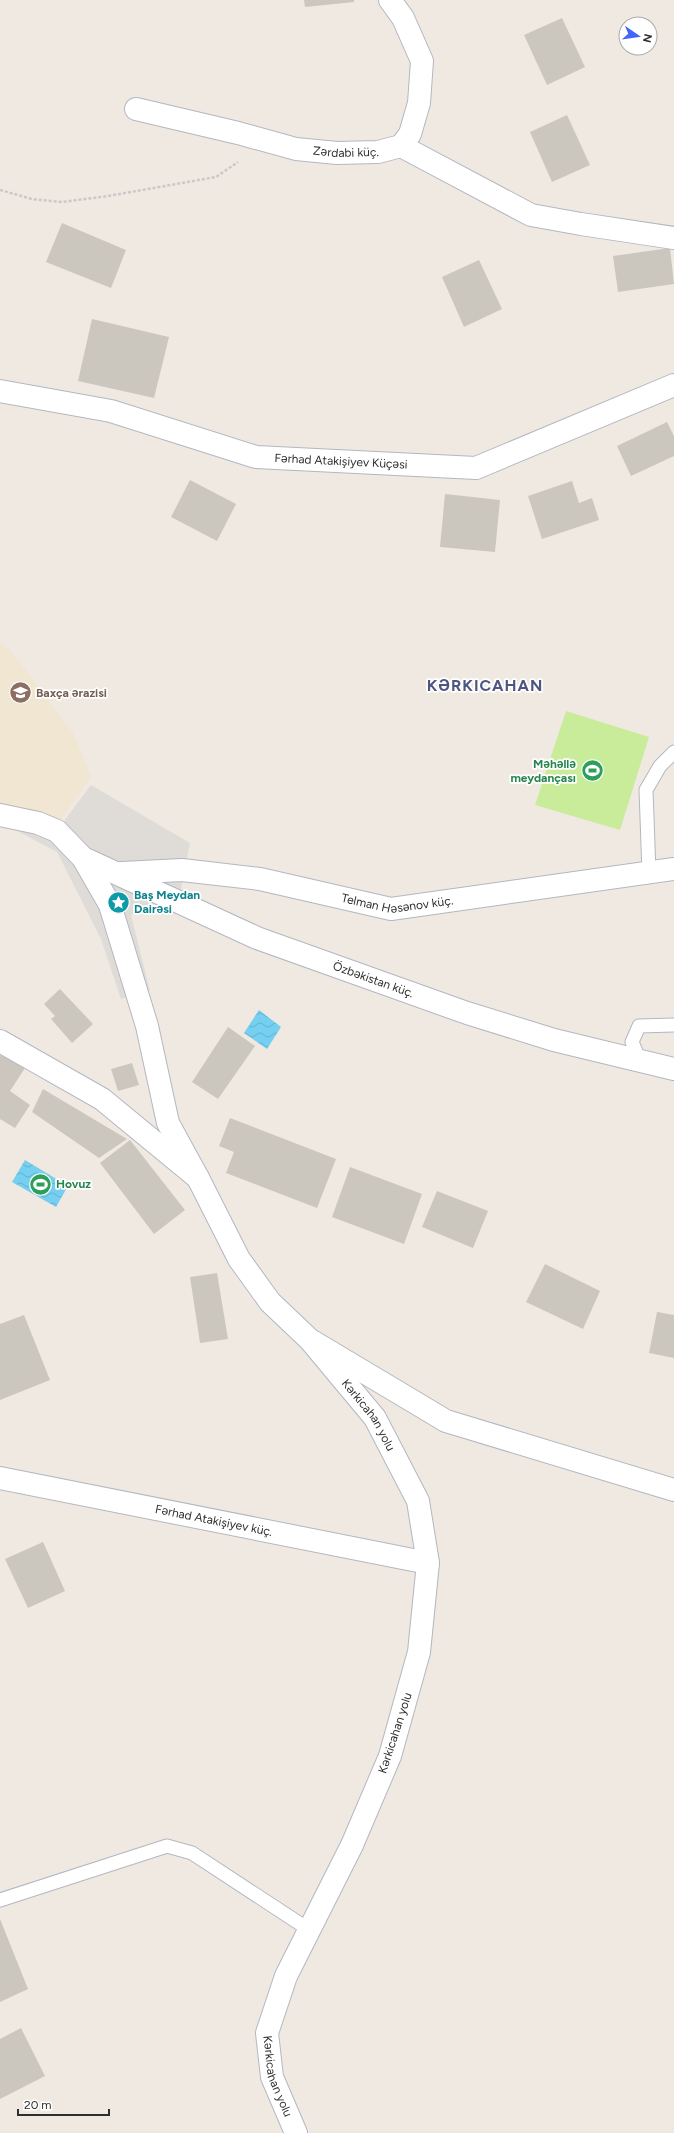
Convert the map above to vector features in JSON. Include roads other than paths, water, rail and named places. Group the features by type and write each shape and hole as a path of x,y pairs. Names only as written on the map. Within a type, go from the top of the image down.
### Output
{"street":[{"path":"390,0 402,18 422,61 419,103 410,134 401,146 531,215 674,238"},
{"name":"Zərdabi küç.","path":"136,109 238,133 296,149 337,152 378,152 401,146"},
{"name":"Fərhad Atakişiyev Küçəsi","path":"0,391 111,411 256,457 476,468 674,385"},
{"path":"0,815 38,823 57,831 83,858 110,905 147,1026 168,1123 239,1259 270,1302 310,1340 446,1421 674,1490"},
{"name":"Özbəkistan küç.","path":"83,858 121,874 257,938 467,1013 554,1040 674,1068"},
{"name":"Telman Həsənov küç.","path":"121,874 182,870 260,879 391,909 674,869"},
{"path":"0,1040 102,1099 198,1178"},
{"name":"Kərkicahan yolu","path":"296,2133 272,2077 267,2034 286,1976 308,1929 352,1845 390,1756 419,1652 428,1563 418,1501 375,1418 310,1340"},
{"name":"Fərhad Atakişiyev küç.","path":"0,1478 428,1563"}],"lane":[{"path":"649,873 646,790 660,766 674,752"},
{"path":"640,1061 632,1042 639,1026 674,1025"},
{"path":"0,1900 167,1846 192,1853 308,1929"}],"water":[{"path":"259,1010 281,1027 267,1049 244,1033"},
{"name":"Hovuz","path":"25,1160 68,1186 56,1207 12,1182"}],"place":[{"name":"Baxça ərazisi","path":"21,693"},
{"name":"Məhəllə meydançası","path":"592,771"},
{"name":"Baş Meydan Dairəsi","path":"119,902"},
{"name":"Hovuz","path":"40,1184"}],"district":[{"name":"KƏRKICAHAN","path":"485,685"}]}
